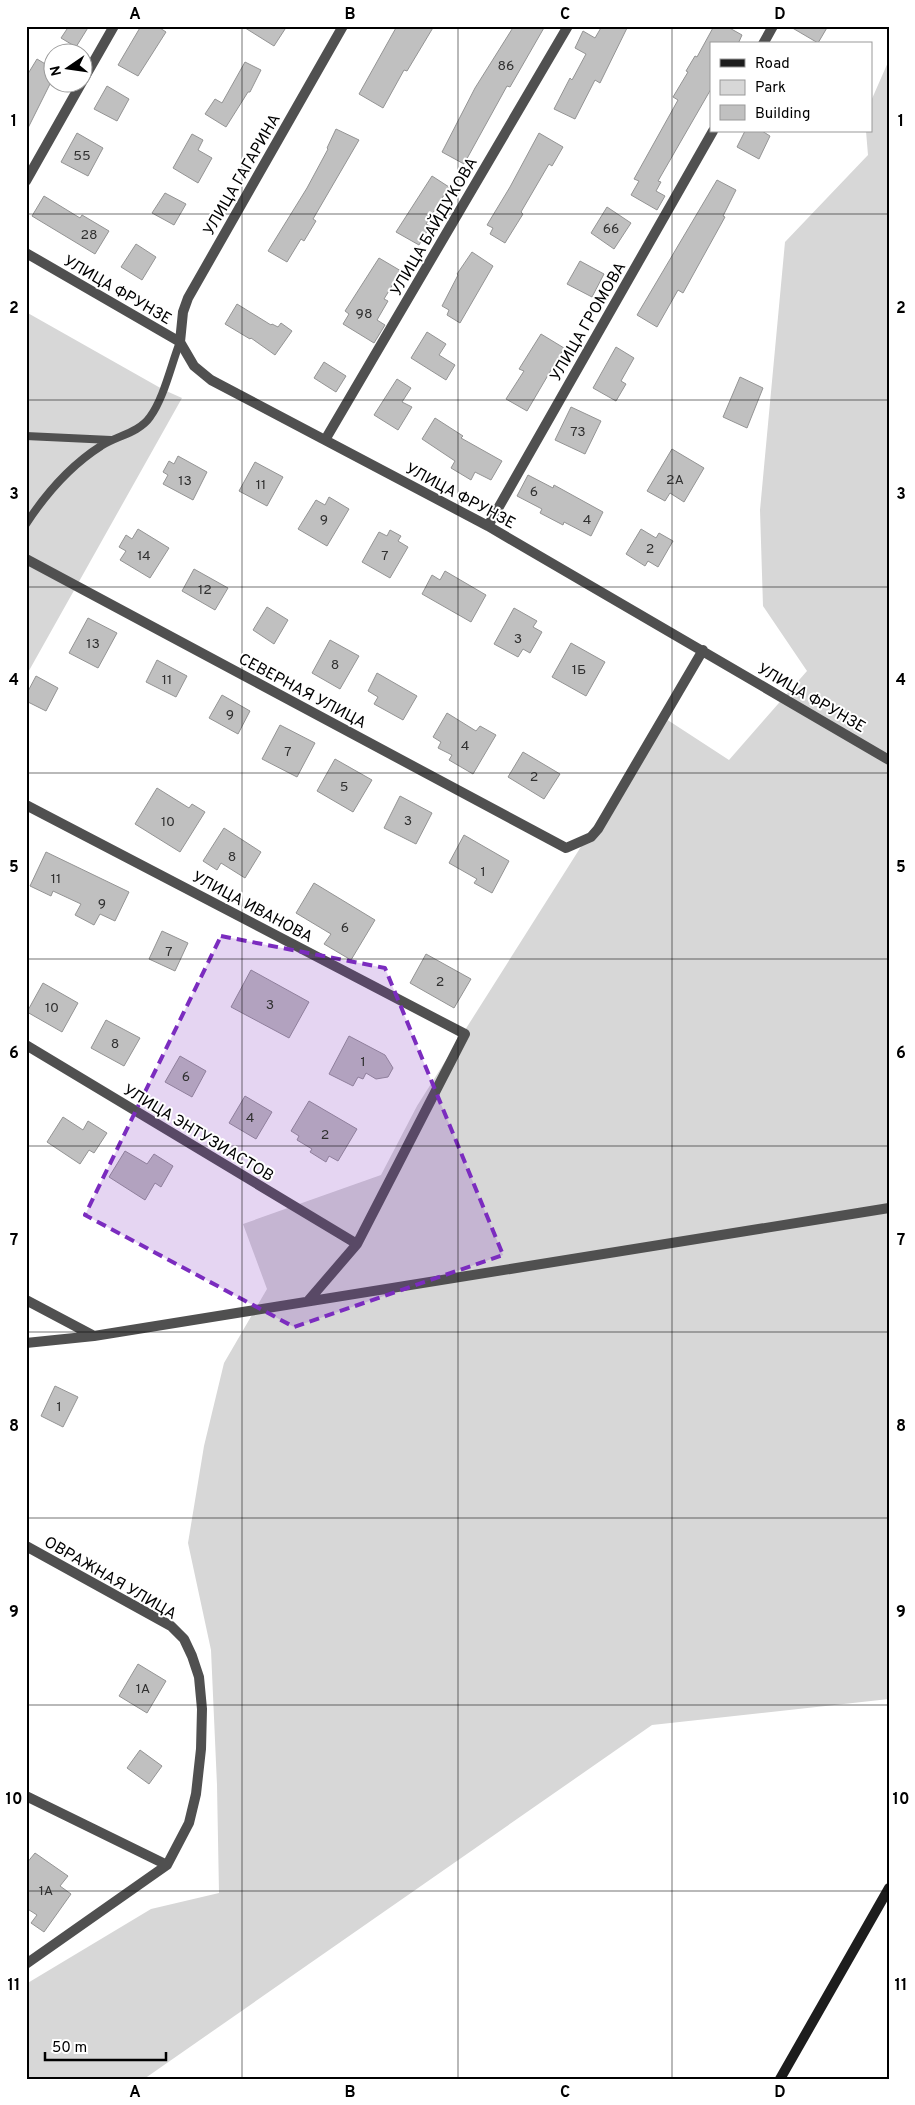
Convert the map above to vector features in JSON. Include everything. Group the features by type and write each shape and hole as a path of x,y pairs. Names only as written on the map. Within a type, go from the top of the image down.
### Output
{"street":[{"path":"92,64 114,26"},
{"name":"УЛИЦА ГАГАРИНА","path":"180,342 183,312 188,298 343,26"},
{"name":"УЛИЦА БАЙДУКОВА","path":"324,440 568,26"},
{"path":"764,42 773,26"},
{"path":"26,181 76,92"},
{"name":"УЛИЦА ГРОМОВА","path":"488,526 712,132"},
{"name":"УЛИЦА ФРУНЗЕ","path":"26,252 180,342 186,356 194,366 211,380 488,526 889,760"},
{"name":"СЕВЕРНАЯ УЛИЦА","path":"26,559 566,848 591,837 598,829 703,650"},
{"name":"УЛИЦА ИВАНОВА","path":"26,805 465,1034 357,1244"},
{"name":"УЛИЦА ЭНТУЗИАСТОВ","path":"26,1045 357,1244"},
{"path":"26,1343 94,1336 889,1208"},
{"path":"308,1301 357,1244"},
{"path":"26,1300 94,1336"},
{"name":"ОВРАЖНАЯ УЛИЦА","path":"26,1546 171,1626 184,1638 192,1656 199,1677 202,1710 201,1749 196,1794 189,1823 167,1865"},
{"path":"26,1796 167,1865 26,1964"},
{"path":"780,2079 889,1888"}],"lane":[{"path":"26,524 48,496 84,458 112,440 139,428 150,418 160,397 180,342"},
{"path":"26,436 112,440"}],"highlighted area":[{"path":"221,936 385,968 503,1255 294,1327 85,1215"}],"green space":[{"path":"889,60 889,1699 652,1725 144,2079 26,2079 26,1984 151,1909 219,1893 217,1785 211,1650 188,1543 204,1446 224,1363 267,1289 243,1224 381,1175 417,1106 663,717 729,760 807,671 763,606 760,510 785,242 868,155 866,132 872,132 872,99"},
{"path":"26,312 164,390 182,398 26,676"}],"building":[{"path":"69,26 89,26 79,42 68,42 61,38"},
{"path":"141,26 157,26 166,32 138,76 118,65"},
{"path":"242,26 287,26 274,46"},
{"path":"397,26 434,26 407,71 404,70 383,108 359,94"},
{"path":"514,26 545,26 510,87 507,86 464,164 442,152 475,88"},
{"path":"602,26 628,26 600,83 595,80 575,119 554,109 570,78 572,80 586,54 575,48 583,31 595,38"},
{"path":"714,26 726,26 742,35 739,42 710,42 710,91 658,181 661,182 656,191 665,196 657,210 631,195 639,181 634,179 678,100 673,97 688,72 686,71 695,56 697,57"},
{"path":"789,26 828,26 819,42"},
{"path":"37,59 42,62 42,92 46,92 26,132 26,77"},
{"path":"245,62 261,70 250,92 248,92 226,127 205,114 215,99 222,103"},
{"path":"107,86 129,99 117,121 94,109"},
{"path":"336,129 359,140 313,219 316,221 304,241 301,239 287,262 268,251 307,188 328,149"},
{"path":"744,132 764,132 770,136 759,159 737,147"},
{"path":"77,133 103,148 88,176 61,162"},
{"path":"539,133 563,147 552,166 549,164 521,212 523,214 505,243 490,234 493,228 487,225"},
{"path":"192,134 203,140 198,150 212,158 198,183 173,168"},
{"path":"432,176 449,187 426,224 430,226 419,245 396,232"},
{"path":"717,180 736,190 723,216 725,217 683,293 678,290 657,327 637,315"},
{"path":"165,193 186,204 174,225 152,213"},
{"path":"44,196 80,218 82,215 109,231 95,254 32,216"},
{"path":"607,207 631,223 614,249 591,233"},
{"path":"136,244 156,257 142,280 121,267"},
{"path":"472,252 493,266 460,323 447,315 449,310 442,306 457,274"},
{"path":"379,258 401,271 384,299 388,301 377,320 385,325 374,343 343,324 349,314 345,311"},
{"path":"580,261 604,274 592,297 567,284"},
{"path":"237,304 271,325 278,327 281,323 292,331 275,355 251,338 225,324"},
{"path":"427,332 446,344 439,355 455,365 446,380 411,358"},
{"path":"541,334 564,348 527,411 506,399 524,371 519,369"},
{"path":"616,347 634,358 621,381 626,384 616,401 593,388"},
{"path":"324,362 346,376 336,392 314,378"},
{"path":"740,377 763,388 747,428 723,417"},
{"path":"397,379 411,388 402,402 412,407 398,430 374,415"},
{"path":"571,407 601,421 585,454 555,440"},
{"path":"435,418 463,436 461,438 502,461 491,480 475,472 471,480 451,468 455,461 422,439"},
{"path":"672,449 704,468 684,502 670,493 665,501 647,491"},
{"path":"178,456 207,472 193,500 163,484 168,475 163,472 169,461 174,464"},
{"path":"255,462 283,477 267,506 239,491"},
{"path":"528,475 553,488 554,485 603,512 591,536 564,522 563,525 540,513 542,509 517,496"},
{"path":"329,497 349,509 327,546 298,529 316,500 325,505"},
{"path":"138,529 169,548 150,578 120,560 126,551 119,547 126,535 132,539"},
{"path":"641,529 656,538 659,533 673,541 658,567 648,561 645,566 626,554"},
{"path":"390,530 401,536 398,541 408,547 390,578 362,562 379,532 387,536"},
{"path":"194,569 228,588 215,610 182,591"},
{"path":"445,571 486,595 471,622 422,594 432,575 440,580"},
{"path":"267,607 288,620 274,644 253,630"},
{"path":"514,608 537,621 533,627 542,632 530,653 523,649 518,657 494,644"},
{"path":"88,618 117,633 98,668 69,653"},
{"path":"330,640 359,656 340,689 312,673"},
{"path":"571,643 605,662 586,696 552,677"},
{"path":"157,660 187,676 176,697 146,682"},
{"path":"377,673 417,696 403,720 374,704 378,697 368,691"},
{"path":"36,676 58,688 46,711 26,701 26,695"},
{"path":"222,695 250,711 238,734 209,718"},
{"path":"447,713 476,731 480,726 496,735 473,774 449,760 452,755 438,748 441,742 433,737"},
{"path":"280,725 315,743 297,777 262,759"},
{"path":"523,752 560,774 544,799 508,777"},
{"path":"335,759 372,780 353,812 317,791"},
{"path":"157,788 189,808 192,804 205,812 180,852 135,824"},
{"path":"400,796 432,813 416,844 384,828"},
{"path":"224,828 261,852 245,878 221,863 217,870 203,861"},
{"path":"464,835 509,861 492,893 474,883 477,879 449,863"},
{"path":"46,852 129,892 115,921 100,914 94,925 75,915 81,904 53,891 51,896 30,886"},
{"path":"314,883 375,920 351,960 324,944 331,934 296,913"},
{"path":"162,931 188,943 175,971 149,959"},
{"path":"426,954 471,979 454,1008 410,983"},
{"path":"251,970 309,1002 289,1038 231,1007"},
{"path":"43,983 78,1003 62,1032 27,1012"},
{"path":"106,1020 140,1038 124,1066 91,1048"},
{"path":"349,1036 385,1055 393,1068 388,1077 376,1079 366,1073 363,1079 358,1077 353,1086 329,1074"},
{"path":"180,1056 206,1071 192,1097 165,1082"},
{"path":"245,1096 272,1112 256,1139 229,1123"},
{"path":"309,1101 357,1129 338,1161 329,1156 326,1162 310,1152 312,1149 297,1140 299,1136 291,1131"},
{"path":"63,1117 83,1130 88,1121 107,1133 94,1153 89,1150 80,1164 47,1142"},
{"path":"125,1151 147,1164 154,1154 173,1166 161,1187 155,1183 145,1200 109,1177"},
{"path":"55,1386 78,1397 63,1427 41,1416"},
{"path":"138,1664 166,1681 147,1713 119,1696"},
{"path":"140,1750 162,1766 149,1784 127,1768"},
{"path":"35,1853 68,1876 60,1886 71,1894 44,1932 31,1923 37,1915 26,1908 26,1864"}]}
